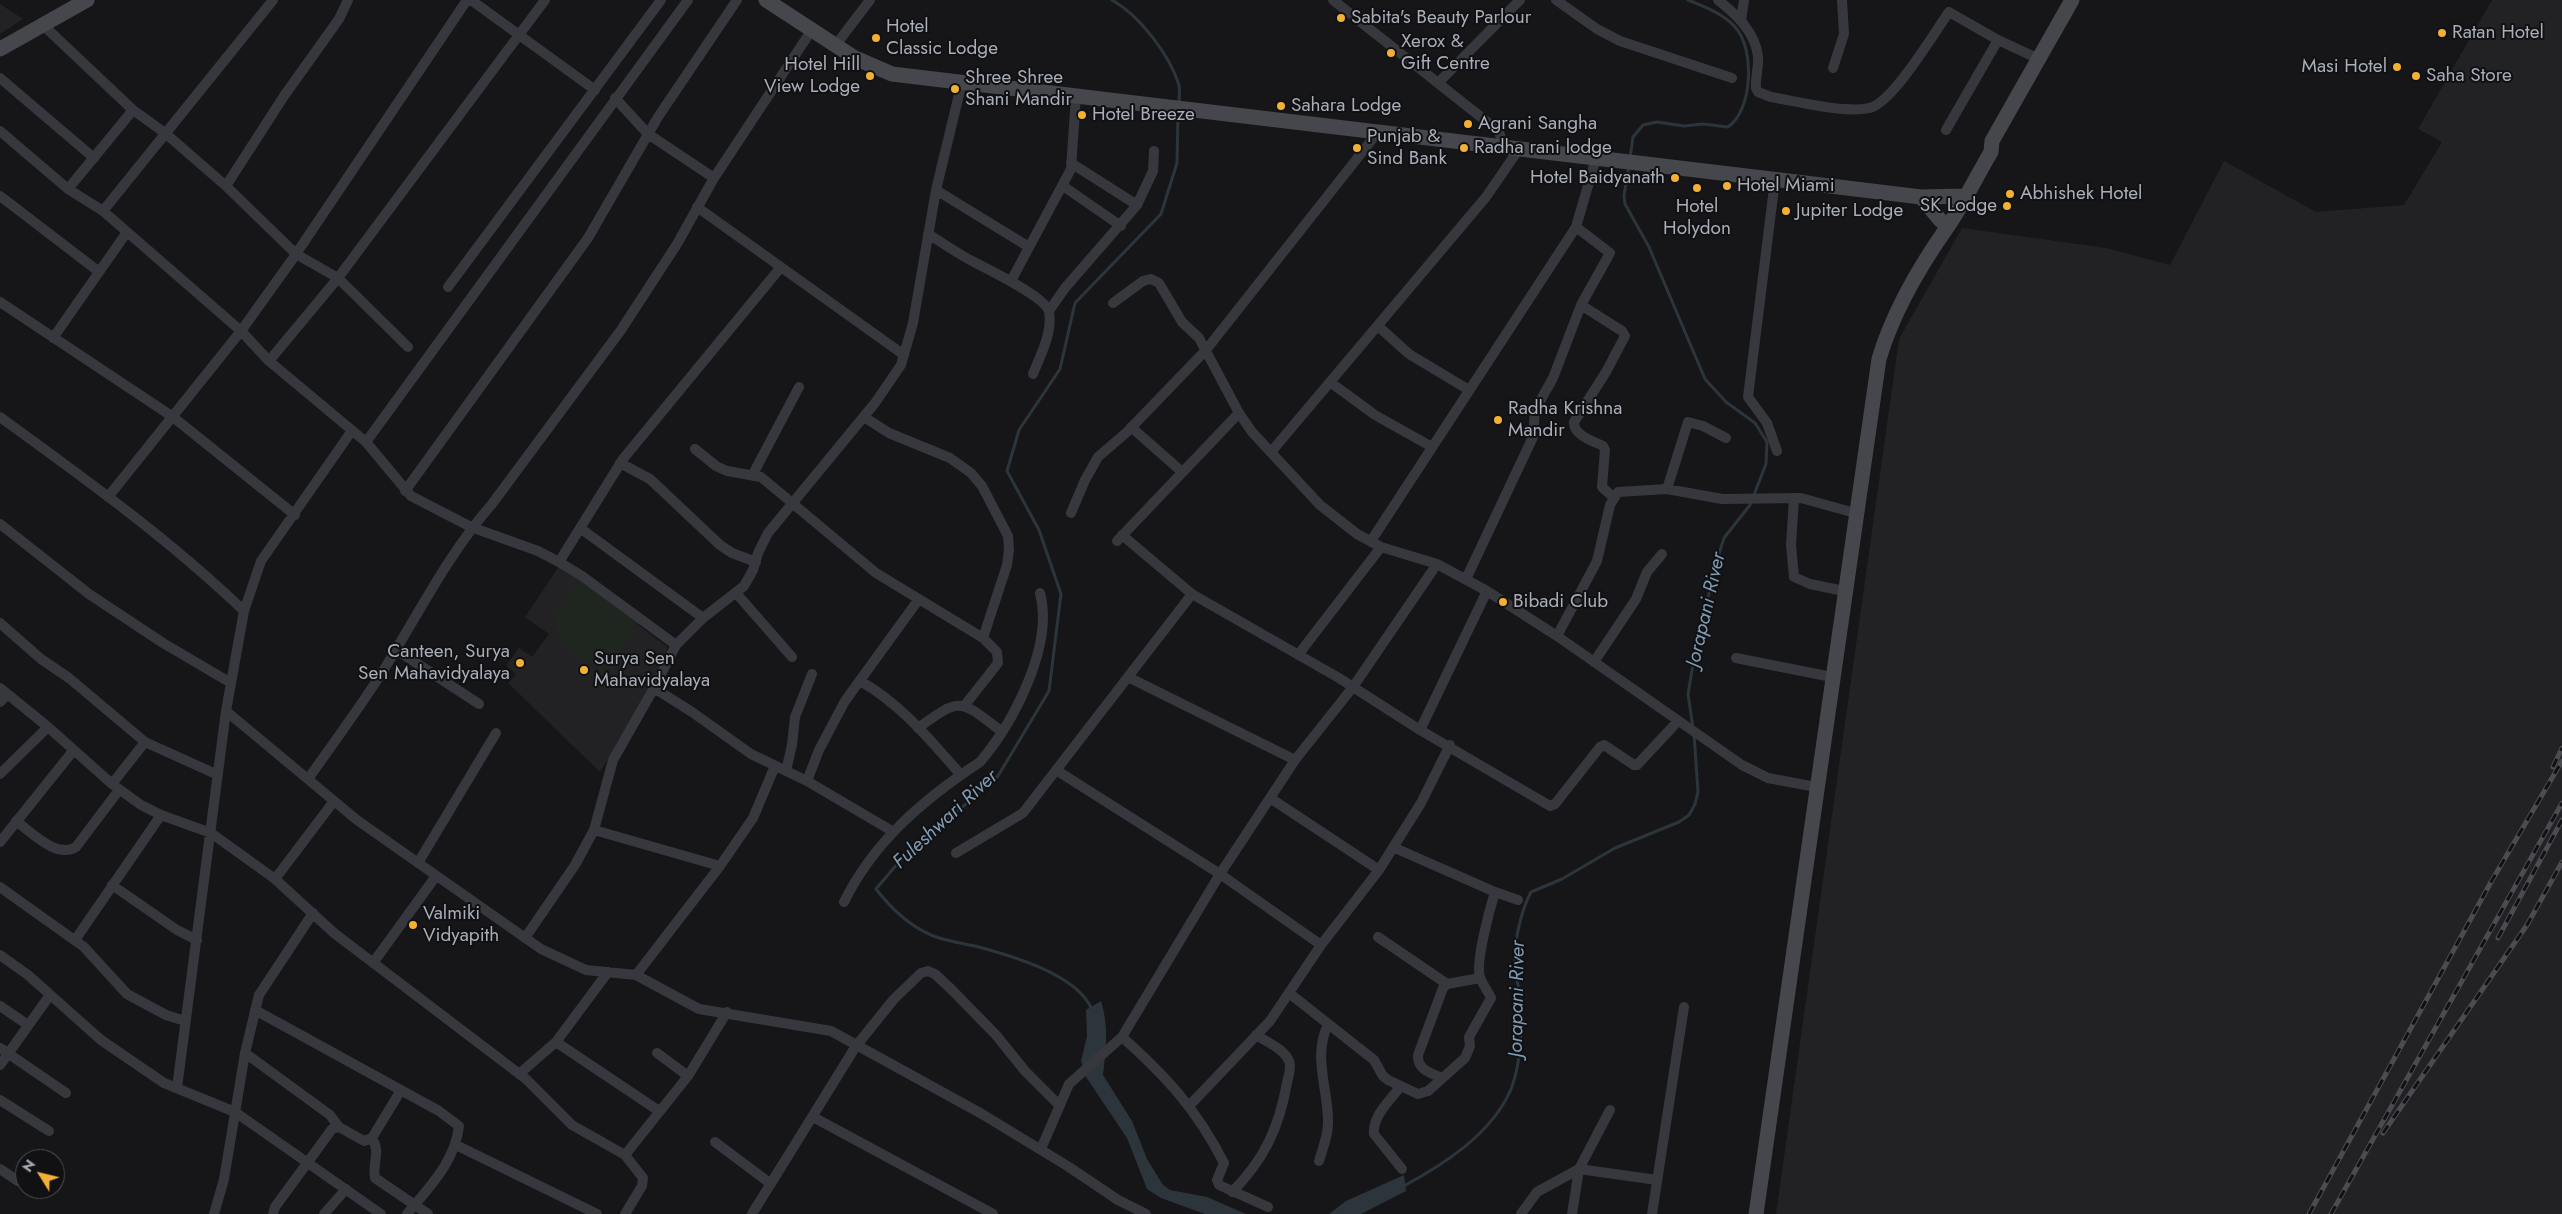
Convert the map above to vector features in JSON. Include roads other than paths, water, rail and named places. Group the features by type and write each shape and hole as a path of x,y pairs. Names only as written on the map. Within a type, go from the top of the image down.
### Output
{"main road":[{"path":"0,49 87,0"},
{"path":"766,0 835,46 865,64 883,72 1921,197 1961,193"},
{"path":"1756,1214 1855,513 1875,376 1881,350 1896,312 1936,242 1946,229 1983,149 1992,141 2072,0"},
{"path":"1936,242 1935,232 1961,193"},
{"path":"1921,197 1941,221"}],"street":[{"path":"103,211 273,0"},
{"path":"226,186 284,96 339,20 348,0"},
{"path":"108,497 241,331 296,254 467,0"},
{"path":"471,0 595,90"},
{"path":"269,361 338,278 545,0"},
{"path":"448,287 661,0"},
{"path":"366,442 688,0"},
{"path":"405,491 588,238 648,134 737,0"},
{"path":"835,46 870,0"},
{"path":"1439,82 1520,0"},
{"path":"1556,0 1597,29 1620,40 1732,78"},
{"path":"1718,0 1741,21 1750,33 1756,49 1758,64 1756,88 1758,92 1771,97 1857,110 1871,108 1882,102 1922,52 1949,12 1998,40 2039,59"},
{"path":"1741,21 1744,0"},
{"path":"1833,68 1844,34 1842,0"},
{"path":"1271,452 1486,197 1512,148 1499,132 1341,2"},
{"path":"43,25 133,110 165,133 226,186 296,254 338,278 408,346"},
{"path":"308,780 395,649 471,527 492,504 621,330 676,244 714,178 811,30"},
{"path":"1946,130 1998,40"},
{"path":"0,78 94,158"},
{"path":"525,938 575,865 594,830 613,760 676,645 703,618 736,594 750,578 768,533 864,417 901,365 913,323 936,190 962,82"},
{"path":"1011,281 1064,186 1071,163 1076,96"},
{"path":"615,98 648,134 714,178"},
{"path":"68,189 133,110"},
{"path":"0,131 68,189 103,211 241,331 269,361 366,442 405,491 471,527 530,548 559,562 582,576 676,645"},
{"path":"1071,513 1084,480 1098,457 1131,427 1206,350 1378,132"},
{"path":"1033,374 1046,338 1049,310 1065,288 1137,206 1153,171 1154,151"},
{"path":"1371,541 1576,227 1600,159"},
{"path":"1071,163 1137,206"},
{"path":"1776,180 1748,397 1768,423 1777,451"},
{"path":"1064,186 1121,226"},
{"path":"936,190 1029,247"},
{"path":"0,196 98,271"},
{"path":"698,207 904,355"},
{"path":"1466,579 1533,437 1536,410 1553,378 1581,305 1610,254 1576,227"},
{"path":"53,338 127,232"},
{"path":"928,234 973,262 1011,281 1045,304 1049,310"},
{"path":"559,562 620,463 781,267"},
{"path":"1113,303 1143,281 1151,279 1158,282 1182,322 1199,338 1239,413 1271,452 1320,505 1371,541 1381,547 1437,564 1488,591 1557,636 1742,765 1768,778 1816,788"},
{"path":"0,302 173,417 294,515"},
{"path":"1581,305 1622,331 1625,336 1606,372 1574,422 1577,432 1603,446 1606,450 1602,487 1613,497"},
{"path":"1378,326 1409,354 1469,390"},
{"path":"1330,382 1375,415 1432,447"},
{"path":"752,474 799,388"},
{"path":"1239,413 1181,471 1119,538 1192,594 1353,687 1420,730 1450,745 1550,806 1555,804 1600,747 1604,745 1610,747 1634,765 1637,765 1679,722"},
{"path":"0,417 108,497 210,578 244,611"},
{"path":"864,417 889,433 950,458 971,473 982,486 1008,536 1009,550 1007,565 983,638"},
{"path":"1667,489 1688,422 1703,426 1726,438"},
{"path":"1131,427 1181,471"},
{"path":"177,1088 226,711 244,611 261,561 352,432"},
{"path":"695,449 721,468 740,474 752,474 760,477 876,573 983,638 998,652 998,663 965,705"},
{"path":"620,463 650,479 720,546 732,553 756,562"},
{"path":"1557,636 1596,561 1613,497 1618,492 1667,489 1722,500 1794,498 1855,513"},
{"path":"1794,498 1791,545 1794,577 1800,581 1844,591"},
{"path":"0,524 89,594 163,643 231,683"},
{"path":"580,528 703,618"},
{"path":"1298,655 1381,547"},
{"path":"1594,662 1636,599 1647,572 1662,554"},
{"path":"1041,1149 1069,1084 1122,1037 1220,874 1295,760 1353,687 1437,564"},
{"path":"1420,730 1488,591"},
{"path":"844,902 857,876 892,831 980,762 1001,731 1034,665 1043,625 1044,610 1040,593"},
{"path":"736,594 792,657"},
{"path":"956,853 1023,813 1192,594"},
{"path":"807,781 819,750 845,701 919,599"},
{"path":"0,623 41,660 69,678 145,742 218,774"},
{"path":"395,649 478,704"},
{"path":"1736,658 1832,677"},
{"path":"786,771 792,746 795,717 812,674"},
{"path":"1128,677 1295,760"},
{"path":"860,681 875,689 918,728 961,775"},
{"path":"654,688 692,712 744,750 807,781 892,831"},
{"path":"2,695 48,727 73,751 141,805 161,815 211,833 275,879 334,933 519,1074 572,1126 625,1155 642,1178 642,1186 631,1212"},
{"path":"918,728 948,706 957,704 965,705 1001,731"},
{"path":"226,711 357,820 541,949 586,970 636,975 698,1009 727,1012 831,1031 982,1114 1041,1149 1118,1200 1146,1214"},
{"path":"0,774 48,727"},
{"path":"418,863 496,733"},
{"path":"16,822 54,848 63,852 70,851 76,847 145,742"},
{"path":"1190,1105 1270,1021 1321,945 1380,870 1395,848 1450,745"},
{"path":"0,842 73,751"},
{"path":"636,975 720,866 753,818 775,766"},
{"path":"1056,770 1220,874 1321,945"},
{"path":"1270,798 1380,870"},
{"path":"275,879 334,801"},
{"path":"75,940 161,815"},
{"path":"594,830 720,866"},
{"path":"1395,848 1495,892 1518,900"},
{"path":"373,963 436,876"},
{"path":"112,885 177,930 197,940"},
{"path":"0,887 39,917 75,940 96,959 127,994 166,1015 185,1021"},
{"path":"1289,993 1374,1060 1383,1076 1418,1094 1423,1093 1468,1053 1469,1037 1489,1004 1491,998 1480,978 1479,967 1495,892"},
{"path":"214,1214 224,1179 254,1010 259,995 272,972 313,913"},
{"path":"1378,937 1447,984 1480,978"},
{"path":"0,955 28,975 101,1040 164,1083 235,1112 381,1214"},
{"path":"752,1214 856,1046 913,979 921,973 928,971 935,974 958,996 996,1035 1024,1071 1059,1105"},
{"path":"519,1074 556,1042 608,972"},
{"path":"1442,1078 1425,1070 1417,1062 1441,993 1447,984"},
{"path":"0,1065 4,1051 28,1025 50,995"},
{"path":"0,1006 28,1025"},
{"path":"1652,1214 1684,1007"},
{"path":"254,1010 453,1119 459,1126 456,1145 433,1184 407,1214"},
{"path":"625,1155 658,1111 688,1076 727,1012"},
{"path":"1319,1161 1328,1132 1320,1055 1321,1040 1328,1024"},
{"path":"1232,1192 1253,1171 1272,1136 1282,1108 1290,1065 1284,1053 1256,1035"},
{"path":"1122,1037 1151,1063 1190,1105 1224,1163 1217,1180 1219,1185 1268,1207"},
{"path":"556,1042 658,1111"},
{"path":"4,1051 66,1093"},
{"path":"245,1053 330,1115 339,1127 364,1141 372,1138 401,1090"},
{"path":"657,1054 688,1076"},
{"path":"1401,1086 1379,1114 1373,1128 1374,1134 1402,1169"},
{"path":"0,1100 49,1131"},
{"path":"1572,1214 1579,1170 1610,1110"},
{"path":"813,1117 992,1214"},
{"path":"273,1214 275,1207 332,1129 339,1127"},
{"path":"372,1138 377,1152 375,1178 428,1214"},
{"path":"715,1142 771,1184"},
{"path":"456,1145 597,1214"},
{"path":"0,1169 15,1179"},
{"path":"1521,1214 1537,1192 1579,1170 1657,1180"},
{"path":"324,1214 346,1189"}],"waterway":[{"name":"Fuleshwari River","path":"1112,0 1133,16 1161,49 1179,85 1179,104"},
{"name":"Jorapani River","path":"1630,158 1633,137 1643,125 1657,122 1684,126 1703,124 1728,127 1736,119 1742,107 1746,93 1748,63 1746,49 1741,37 1735,27 1725,18 1688,0"},
{"name":"Fuleshwari River","path":"1092,1010 1084,997 1073,986 1041,968 1006,955 942,939 923,931 901,915 876,889 898,863 998,776 1049,691 1061,594 1039,530 1007,471 1019,430 1060,369 1075,303 1161,214 1177,163 1178,113"},
{"name":"Jorapani River","path":"1629,166 1624,195 1625,204 1649,247 1705,379 1726,402 1755,423 1767,442 1766,464 1750,505 1724,538 1717,560 1695,653 1688,694 1693,728"},
{"name":"Jorapani River","path":"1402,1187 1434,1169 1465,1147 1492,1120 1503,1105 1511,1089 1517,1067 1521,1031 1520,996 1515,970 1516,940 1531,892 1562,879 1615,848 1679,822 1689,815 1695,804 1698,792 1694,734"}],"railway":[{"path":"2553,767 2562,748"},
{"path":"2309,1214 2491,882 2562,761"},
{"path":"2331,1214 2562,803"},
{"path":"2498,938 2562,820"},
{"path":"2383,1133 2527,925 2562,862"}],"place":[{"name":"Sabita's Beauty Parlour","path":"1341,18"},
{"name":"Ratan Hotel","path":"2442,33"},
{"name":"Hotel Classic Lodge","path":"876,38"},
{"name":"Xerox & Gift Centre","path":"1391,53"},
{"name":"Masi Hotel","path":"2397,67"},
{"name":"Hotel Hill View Lodge","path":"870,76"},
{"name":"Saha Store","path":"2416,76"},
{"name":"Shree Shree Shani Mandir","path":"955,89"},
{"name":"Sahara Lodge","path":"1281,106"},
{"name":"Hotel Breeze","path":"1082,115"},
{"name":"Agrani Sangha","path":"1468,124"},
{"name":"Punjab & Sind Bank","path":"1357,148"},
{"name":"Radha rani lodge","path":"1464,148"},
{"name":"Hotel Baidyanath","path":"1675,178"},
{"name":"Hotel Miami","path":"1727,186"},
{"name":"Hotel Holydon","path":"1697,188"},
{"name":"Abhishek Hotel","path":"2010,194"},
{"name":"SK Lodge","path":"2007,206"},
{"name":"Jupiter Lodge","path":"1786,211"},
{"name":"Radha Krishna Mandir","path":"1498,420"},
{"name":"Bibadi Club","path":"1503,602"},
{"name":"Canteen, Surya Sen Mahavidyalaya","path":"520,663"},
{"name":"Surya Sen Mahavidyalaya","path":"584,670"},
{"name":"Valmiki Vidyapith","path":"413,925"}]}
